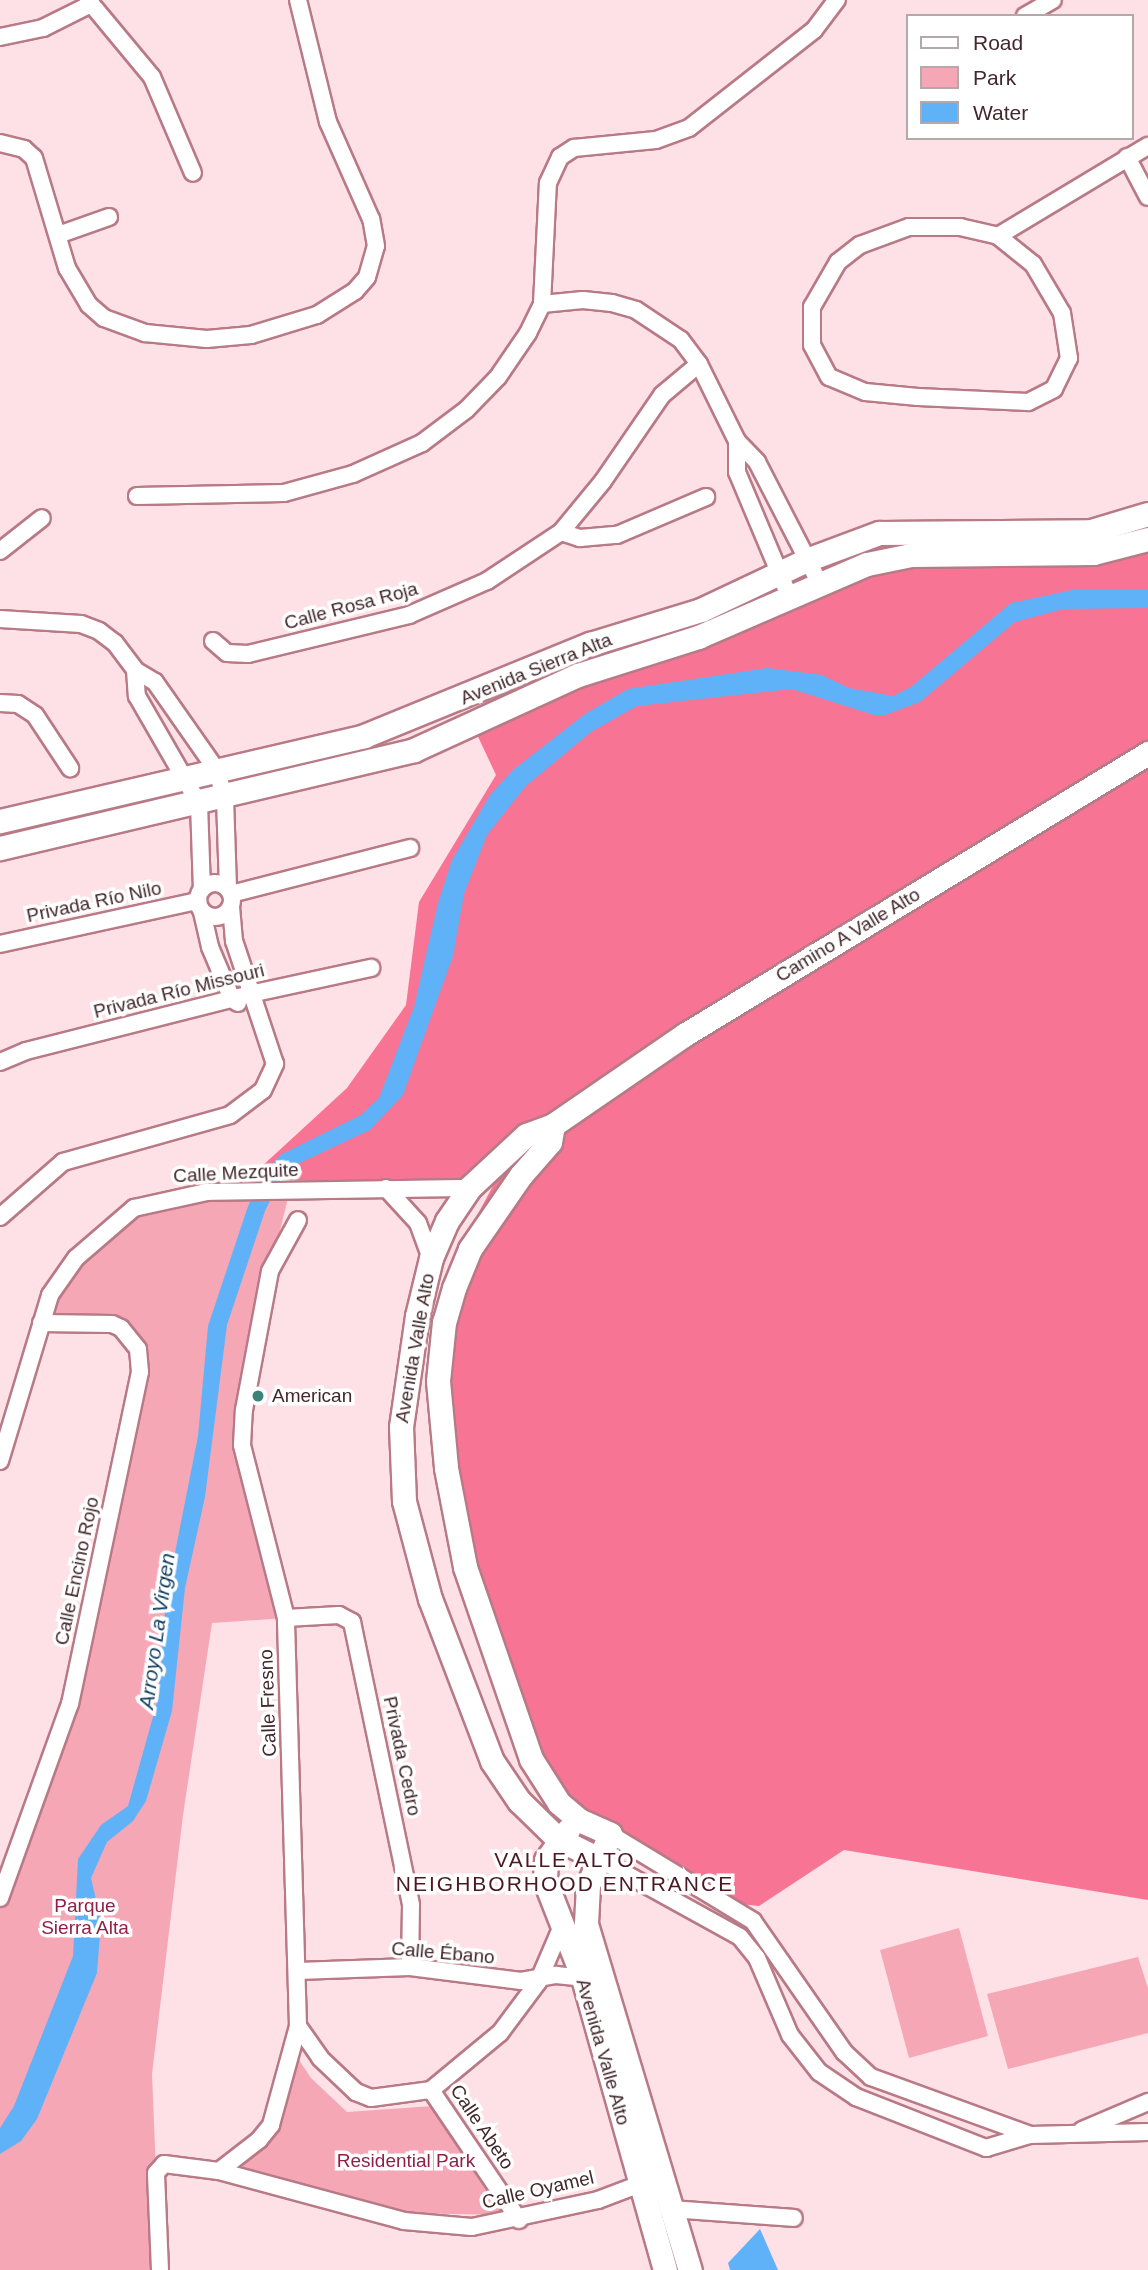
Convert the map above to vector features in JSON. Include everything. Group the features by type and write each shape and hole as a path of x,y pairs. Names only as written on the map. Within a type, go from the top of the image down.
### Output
{"street":[{"path":"0,143 24,149 34,158 67,268 89,304 104,318 145,333 207,339 251,335 317,315 355,291 375,260 375,232 331,134 298,0"},
{"path":"138,496 284,493 354,474 422,443 466,410 498,377 528,334 541,304 548,183 560,157 574,148 656,140 689,128 814,30 837,0"},
{"path":"1028,14 1053,0"},
{"path":"0,37 43,28 90,2 152,77 193,173"},
{"path":"998,236 1033,264 1062,313 1069,358 1054,388 1028,402 918,397 864,392 829,377 816,355 810,329 813,307 838,262 881,233 909,226 960,227 998,236 1148,146"},
{"path":"1127,157 1148,197"},
{"path":"58,236 109,217"},
{"path":"541,304 583,300 636,310 681,340 699,364 737,441 757,462 820,584"},
{"name":"Calle Rosa Roja","path":"213,641 227,653 248,654 410,615 488,581 561,531 603,481 662,395 699,364"},
{"path":"737,441 737,472 790,598"},
{"path":"752,506 773,496"},
{"path":"561,531 580,538 617,535 706,497"},
{"name":"Avenida Sierra Alta","path":"0,821 364,736 514,677 590,643 701,610 809,559 879,533 1091,531 1148,514"},
{"path":"2,545 42,519"},
{"name":"Avenida Sierra Alta","path":"0,848 225,798 414,750 473,726 524,698 613,663 698,637 867,564 911,555 1093,553 1148,539"},
{"path":"0,619 81,624 115,643 135,670 155,682 216,769 225,798 234,941 255,993 258,1017 275,1064 268,1083 248,1103 207,1123 63,1162 0,1217"},
{"path":"135,670 137,696 186,777 199,804 200,900 210,947 232,999 258,1017"},
{"path":"514,677 524,698"},
{"path":"0,703 18,704 35,715 70,768"},
{"path":"154,725 175,712"},
{"name":"Camino A Valle Alto","path":"553,1125 684,1035 1148,753"},
{"path":"200,900 218,917 230,896 410,848"},
{"path":"200,900 218,883 230,896"},
{"name":"Privada Río Nilo","path":"0,944 200,900"},
{"name":"Privada Río Missouri","path":"0,1062 26,1051 255,993 371,968"},
{"name":"Avenida Valle Alto","path":"553,1125 526,1135 469,1188 447,1221 431,1258 401,1427 404,1501 430,1599 492,1761 519,1801 558,1839 740,1937 757,1958 790,2035 828,2078 906,2120 977,2146 1004,2146 1030,2135"},
{"name":"Avenida Valle Alto","path":"553,1125 550,1142 521,1175 470,1249 444,1322 438,1381 452,1508 473,1596 531,1759 544,1783 579,1820 610,1834 753,1921 844,2052 871,2077 1030,2135"},
{"path":"386,1188 418,1223 431,1258"},
{"name":"Calle Mezquite","path":"0,1461 41,1323 61,1276 107,1226 134,1208 192,1193 469,1188"},
{"name":"Calle Fresno","path":"219,2171 271,2125 298,2025 286,1618 242,1445 244,1410 270,1271 298,1220"},
{"name":"Calle Encino Rojo","path":"0,1898 70,1704 140,1372 138,1349 121,1328 112,1324 41,1323"},
{"name":"Privada Cedro","path":"286,1618 339,1615 352,1622 411,1905 410,1967"},
{"name":"Avenida Valle Alto","path":"579,1820 558,1839 544,1873 583,1978 650,2181 672,2209 690,2270"},
{"name":"Avenida Valle Alto","path":"610,1834 597,1858 585,1905 586,1924 650,2181 665,2270"},
{"path":"431,2090 500,2033 538,1982 562,1926"},
{"name":"Calle Ébano","path":"298,1971 410,1967 538,1982 556,1975 583,1978"},
{"name":"Calle Abeto","path":"298,2025 320,2058 356,2092 371,2098 431,2090 519,2220"},
{"path":"1080,2132 1148,2102"},
{"path":"1030,2135 1148,2132"},
{"name":"Calle Oyamel","path":"160,2270 158,2170 164,2164 219,2171 404,2221 472,2227 519,2220 650,2181"},
{"path":"672,2209 794,2218"}],"green space":[{"name":"Parque Sierra Alta","path":"290,1190 270,1271 242,1445 286,1618 212,1623 183,1815 152,2074 160,2270 0,2270 0,1898 70,1704 138,1348 112,1324 41,1323 50,1295 134,1208"},
{"path":"959,1928 988,2036 909,2058 880,1950"},
{"path":"1138,1957 1148,1988 1148,2033 1008,2069 987,1994"},
{"name":"Residential Park","path":"299,2060 311,2078 347,2112 433,2106 510,2215 396,2213 239,2171 277,2124"}],"shaded area":[{"path":"1148,538 1148,1900 844,1850 759,1906 740,1904 579,1820 544,1783 465,1567 443,1334 466,1236 494,1184 248,1179 347,1088 406,1005 419,902 496,775 473,726 867,564"}],"water":[{"path":"1072,590 1148,590 1148,608 1063,609 1015,622 920,702 885,715 874,715 792,689 637,706 591,732 526,786 487,835 464,894 453,956 403,1095 370,1130 285,1170 265,1211 227,1325 205,1497 185,1588 172,1711 146,1801 133,1821 107,1842 91,1878 101,1922 97,1973 37,2119 21,2141 0,2154 0,2128 14,2106 73,1956 78,1859 101,1825 128,1806 158,1699 166,1598 198,1436 208,1326 247,1209 258,1182 280,1155 361,1115 379,1098 414,1007 438,903 452,860 490,795 513,770 585,714 628,689 767,668 822,675 849,688 893,696 911,687 1011,603"},
{"path":"760,2229 778,2270 730,2270 728,2263"}],"place":[{"name":"American","path":"258,1396"}],"district":[{"name":"VALLE ALTO NEIGHBORHOOD ENTRANCE","path":"565,1872"}],"water label":[{"name":"Arroyo La Virgen","path":"157,1631"}]}
